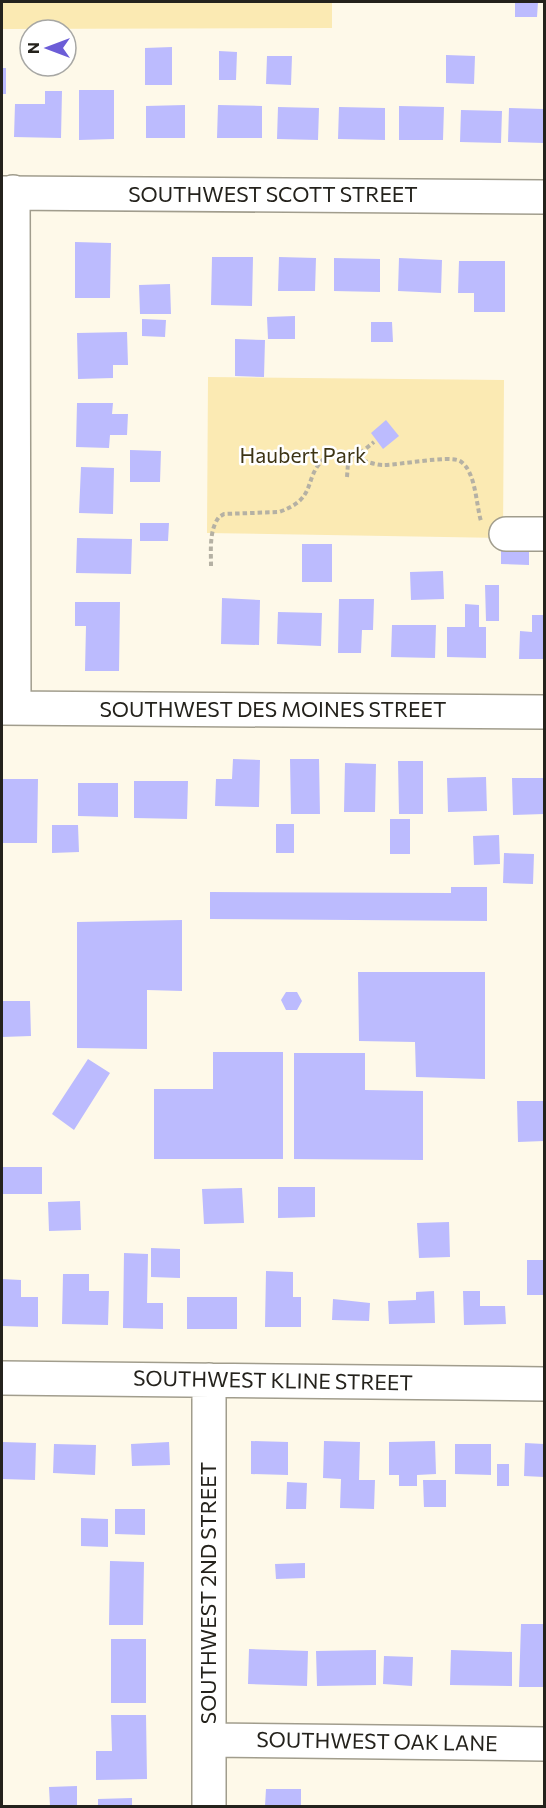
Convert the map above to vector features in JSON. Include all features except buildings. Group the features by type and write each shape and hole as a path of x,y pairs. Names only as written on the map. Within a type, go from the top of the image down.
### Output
{"street":[{"name":"SOUTHWEST SCOTT STREET","path":"7,193 544,197"},
{"path":"7,193 8,708"},
{"path":"506,534 544,534"},
{"name":"SOUTHWEST DES MOINES STREET","path":"8,708 544,712"},
{"name":"SOUTHWEST KLINE STREET","path":"2,1378 544,1384"},
{"name":"SOUTHWEST 2ND STREET","path":"209,1380 209,1806"},
{"name":"SOUTHWEST OAK LANE","path":"209,1740 544,1744"}],"path":[{"path":"347,477 348,464 374,442"},
{"path":"211,566 214,525 219,517 224,514 279,512 288,509 306,495 316,470 324,458 339,454 381,465 444,459 455,459 462,462 468,469 473,482 482,525 487,530 506,534"}],"green space":[{"path":"2,2 332,2 332,28 78,29 78,18 18,18 18,29 2,29"},
{"name":"Haubert Park","path":"208,377 504,380 503,538 207,533"}]}
